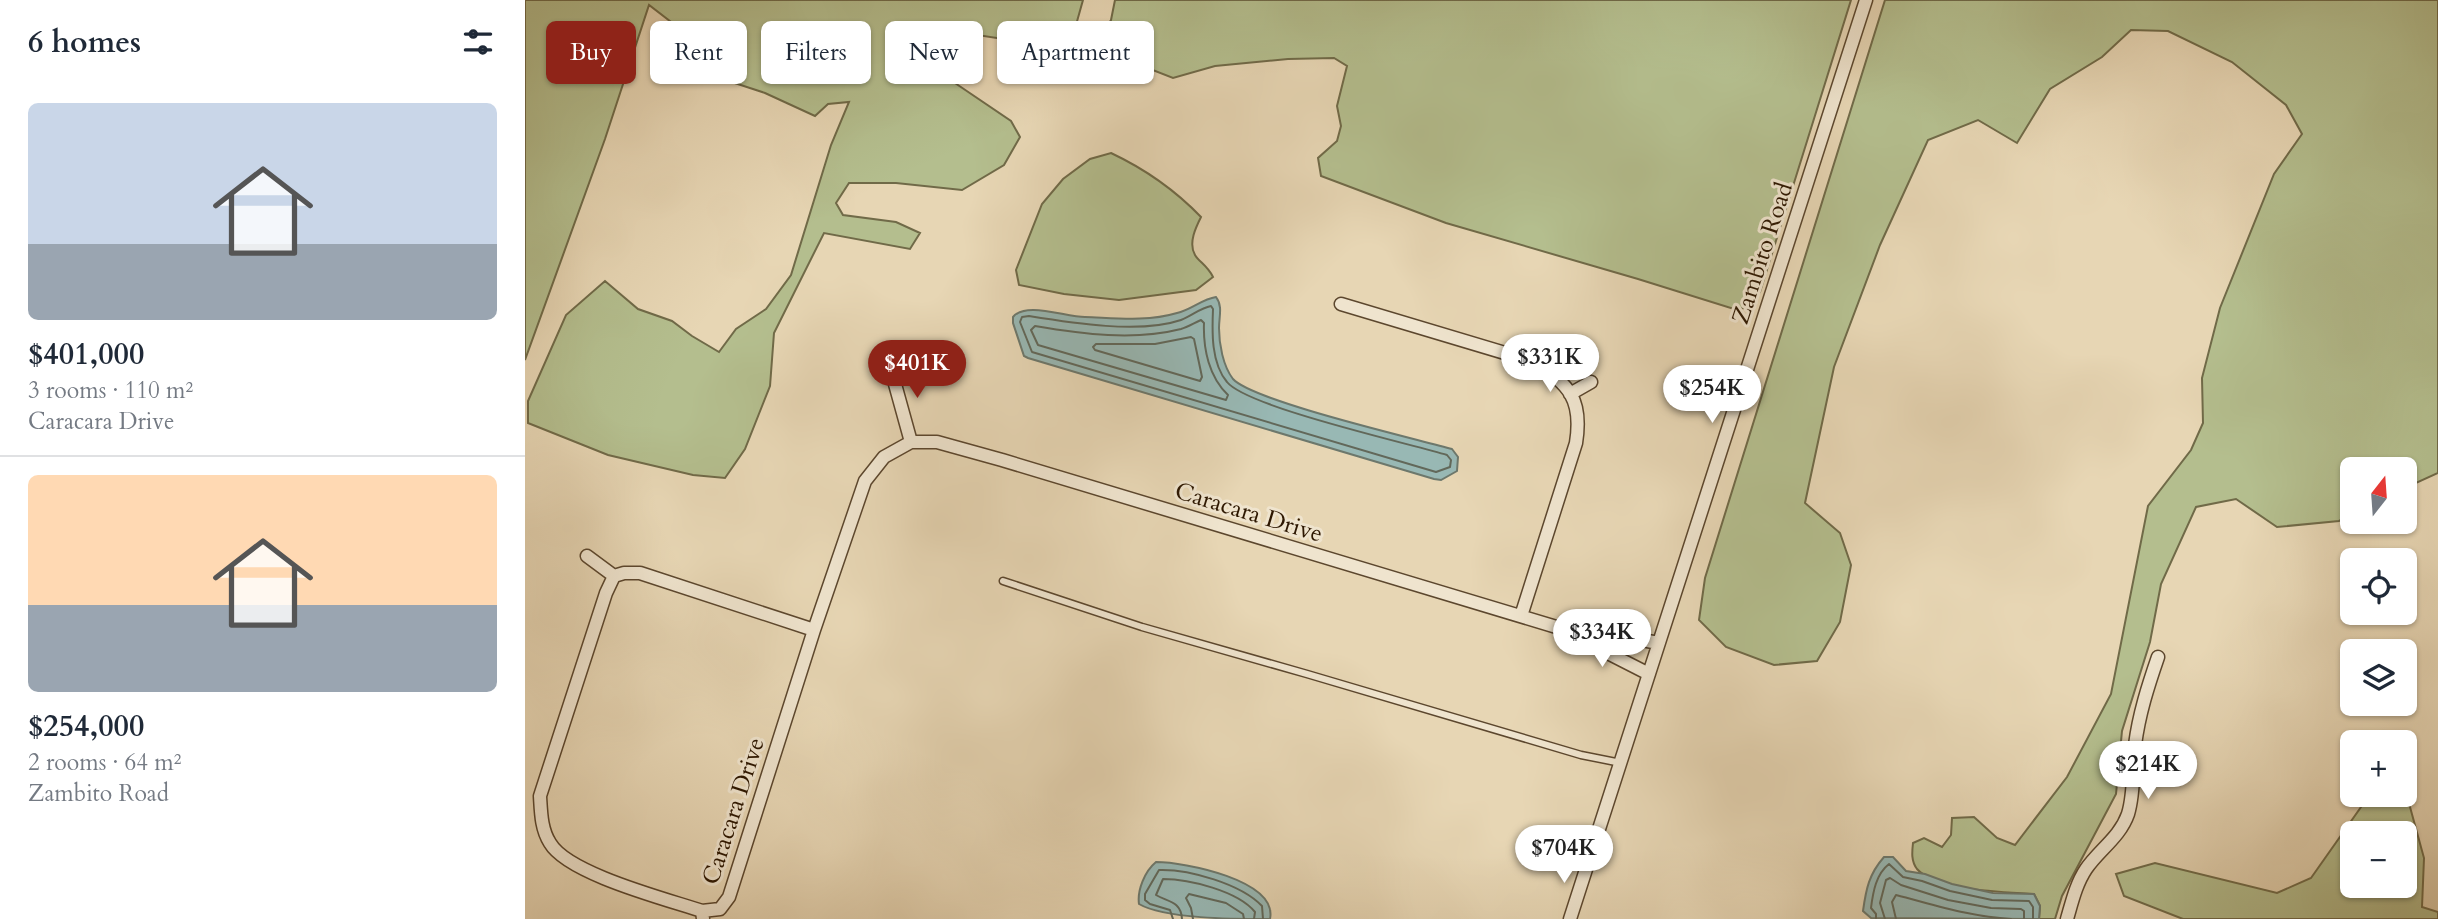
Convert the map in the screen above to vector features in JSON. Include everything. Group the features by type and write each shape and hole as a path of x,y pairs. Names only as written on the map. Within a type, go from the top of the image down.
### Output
{"street":[{"name":"Zambito Road","path":"1570,919 1866,0"},
{"path":"1341,304 1535,362 1560,379 1576,403 1576,443 1521,616"},
{"path":"891,366 911,442"},
{"path":"1570,394 1591,382"},
{"name":"Caracara Drive","path":"702,915 719,909 729,897 814,630 865,481 884,457 911,442 937,442 1002,460 1573,632 1601,633 1659,643"},
{"path":"587,556 614,576"},
{"path":"702,915 584,871 563,858 549,843 541,817 540,796 606,593 614,576 641,573 814,630"},
{"name":"Caracara Drive","path":"1573,632 1649,674"},
{"path":"2067,919 2075,891 2086,869 2115,837 2128,811 2132,797 2139,718 2158,657"}],"lane":[{"path":"1003,581 1142,627 1581,755 1621,764"}],"green space":[{"path":"525,0 1083,0 1077,21 997,21 997,38 983,36 983,21 885,21 885,84 956,84 1011,121 1020,137 1004,165 962,190 896,183 849,183 836,203 843,215 896,222 920,233 910,249 824,233 774,333 770,386 745,449 725,478 693,475 608,455 528,423 528,401 566,315 605,281 638,309 672,321 719,352 736,329 766,309 791,275 831,145 849,102 828,104 815,116 765,93 737,84 747,84 747,21 670,21 649,5 636,45 636,21 546,21 546,84 623,84 525,360"},
{"path":"1115,0 1851,0 1760,292 1747,308 1734,309 1446,223 1321,176 1318,158 1337,141 1341,126 1337,106 1347,66 1334,58 1215,66 1173,78 1154,71 1154,21 1111,20"},
{"path":"1885,0 2438,0 2438,473 2417,483 2417,457 2340,457 2339,521 2277,527 2236,499 2196,507 2161,584 2150,642 2122,731 2116,794 2062,896 2055,919 2039,919 2040,906 2034,894 1955,886 1926,876 1914,863 1913,843 1924,838 1942,847 1951,835 1952,818 1974,817 1997,838 2015,845 2067,777 2111,694 2148,506 2191,450 2203,423 2202,378 2220,308 2274,174 2302,134 2286,105 2232,62 2168,31 2131,30 2102,57 2050,89 2017,143 1978,120 1928,140 1880,245 1834,367 1805,503 1840,533 1851,565 1840,622 1817,661 1774,665 1726,647 1699,620 1705,578"},
{"path":"1111,153 1159,181 1201,217 1193,235 1193,250 1213,277 1196,290 1119,300 1064,294 1019,285 1016,270 1042,204 1063,179 1090,159"},
{"path":"2361,807 2410,807 2414,821 2351,821"},
{"path":"2417,832 2424,858 2422,907 2438,912 2438,919 2183,919 2124,896 2116,874 2155,863 2277,893 2311,878 2340,837 2340,898 2417,898"}],"water":[{"path":"1216,297 1220,308 1221,348 1233,379 1270,398 1301,408 1452,449 1458,457 1457,471 1441,480 1434,479 1028,358 1024,356 1013,323 1013,317 1027,310 1085,317 1154,318 1182,312"},
{"path":"1884,857 1893,857 1906,871 1925,874 1952,884 1993,893 2034,894 2040,906 2039,919 1871,918 1863,911 1865,896 1869,882"},
{"path":"1156,862 1187,865 1245,884 1269,905 1270,919 1182,915 1165,913 1139,904 1143,881"}]}
